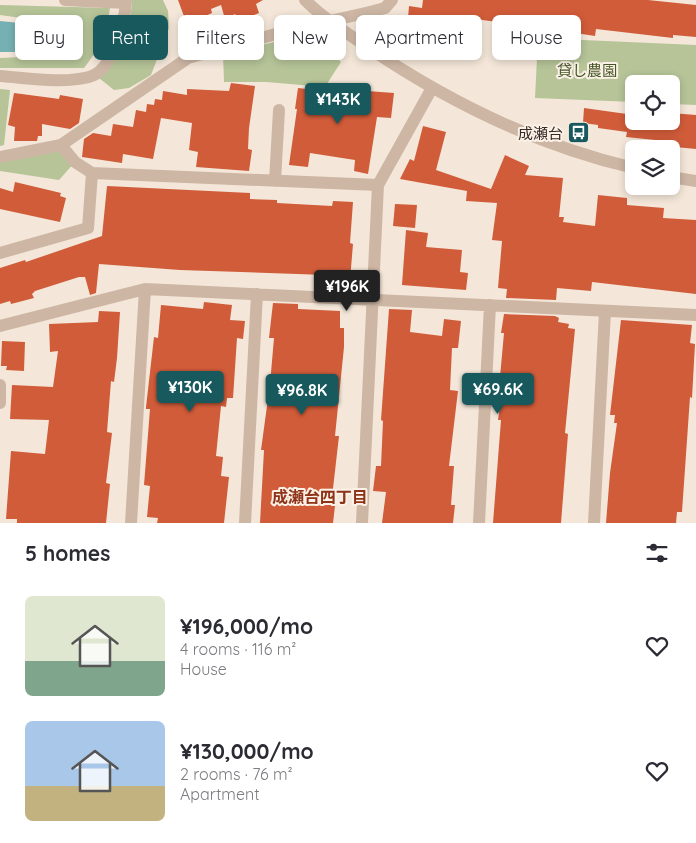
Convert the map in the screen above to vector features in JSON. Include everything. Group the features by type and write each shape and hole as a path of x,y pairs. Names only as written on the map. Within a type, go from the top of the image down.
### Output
{"street":[{"path":"0,76 59,79 91,77 108,61 121,32 126,2 65,0"},
{"path":"306,0 357,40 432,88 528,133 625,165"},
{"path":"0,157 61,145 188,58 385,8 392,0"},
{"path":"362,523 378,185 432,88"},
{"path":"275,181 279,110"},
{"path":"61,145 75,162 92,173 378,185"},
{"path":"0,253 88,228 92,173"},
{"path":"680,178 696,181"},
{"path":"131,523 145,289"},
{"path":"0,326 145,289 696,315"},
{"path":"245,523 257,294"},
{"path":"479,523 490,305"},
{"path":"594,523 605,311"},
{"path":"0,385 0,403"}],"green space":[{"path":"132,0 163,0 168,11 169,28 168,31 168,15 130,15"},
{"path":"0,5 110,8 109,15 93,15 93,56 84,68 0,68 0,58 15,57 15,60 83,60 83,15 15,15 15,17 0,15"},
{"name":"貸し農園","path":"581,40 696,45 696,105 680,104 680,75 625,75 625,102 535,98 537,60 581,60"},
{"path":"274,42 274,60 339,60 341,62 325,87 266,82 224,82 223,60 264,60 264,44"},
{"path":"112,60 157,60 151,75 129,88 114,90 99,78"},
{"path":"0,89 10,90 4,145 0,146"},
{"path":"61,145 75,162 59,180 0,171 0,155"}],"water":[{"path":"0,21 15,22 15,52 0,52"}],"building":[{"path":"178,0 263,0 256,4 259,13 254,15 224,15 221,5 211,9 212,13 208,15 184,15"},
{"path":"423,0 648,0 696,5 696,37 673,35 673,38 596,29 595,36 581,34 581,15 492,15 492,21 482,20 482,15 408,15 409,6 422,8"},
{"path":"231,83 255,86 249,128 248,149 252,150 249,171 196,167 198,152 189,150 192,123 161,118 153,159 123,154 122,163 82,157 84,139 93,133 111,136 113,124 133,127 136,110 146,112 147,104 154,105 155,99 162,100 163,91 187,95 187,89 229,91"},
{"path":"298,88 353,94 354,90 394,93 391,118 377,117 368,174 354,171 355,160 310,153 308,167 289,165"},
{"path":"14,93 59,99 60,95 83,99 79,123 70,129 42,124 42,136 38,136 37,141 14,141 15,127 8,125"},
{"path":"584,108 625,114 625,130 680,130 680,114 696,115 696,149 680,147 680,140 626,137 627,132 598,128 598,125 583,123"},
{"path":"423,126 446,132 436,170 491,189 505,155 529,166 525,175 563,178 559,217 564,217 563,222 595,226 598,195 627,198 627,205 664,208 663,218 696,220 696,294 592,282 591,291 557,288 556,300 506,298 507,289 498,288 502,241 492,240 497,203 466,201 467,191 400,179 410,159 414,161"},
{"path":"15,182 61,193 60,196 66,198 60,222 0,209 0,188 13,192"},
{"path":"107,186 250,193 250,199 277,200 277,203 332,206 333,201 353,202 350,243 353,244 350,280 326,277 326,275 180,270 99,264 96,293 90,295 85,277 79,277 35,291 32,294 34,298 11,304 10,301 0,304 0,268 25,260 26,262 102,236"},
{"path":"395,204 417,205 415,228 393,226"},
{"path":"406,230 428,233 426,247 462,250 460,272 468,273 466,290 402,285"},
{"path":"204,302 232,305 230,320 245,321 243,339 237,338 233,398 227,398 226,407 221,406 216,456 223,457 221,476 229,477 224,523 157,523 158,518 147,517 150,486 144,485 150,409 146,409 146,407 154,337 158,338 161,305 203,309"},
{"path":"273,303 298,304 298,309 340,311 340,328 344,328 344,347 335,436 339,436 331,506 335,506 333,523 260,523 264,450 261,450 274,338 269,338"},
{"path":"389,309 412,310 410,332 442,336 444,319 461,321 458,348 452,348 450,390 458,391 449,466 454,466 451,505 455,505 453,523 382,523 386,492 373,491 376,466 381,466 383,421 381,420"},
{"path":"99,311 120,312 117,358 114,382 111,381 107,432 112,433 106,483 110,484 106,523 17,523 17,519 6,519 11,451 45,454 49,420 10,419 12,385 53,387 58,351 50,352 49,324 98,322"},
{"path":"504,314 555,316 559,318 558,322 569,324 568,328 575,329 565,433 568,434 561,523 493,523 501,420 498,420 504,377 500,377 504,333 501,333"},
{"path":"621,320 692,325 690,343 695,344 692,398 690,397 682,512 677,512 676,523 606,523 617,423 614,423 615,415 610,415"},
{"path":"2,341 25,342 24,371 6,370 7,366 1,366"}],"place":[{"name":"成瀬台","path":"579,133"}],"district":[{"name":"成瀬台四丁目","path":"320,497"}]}
